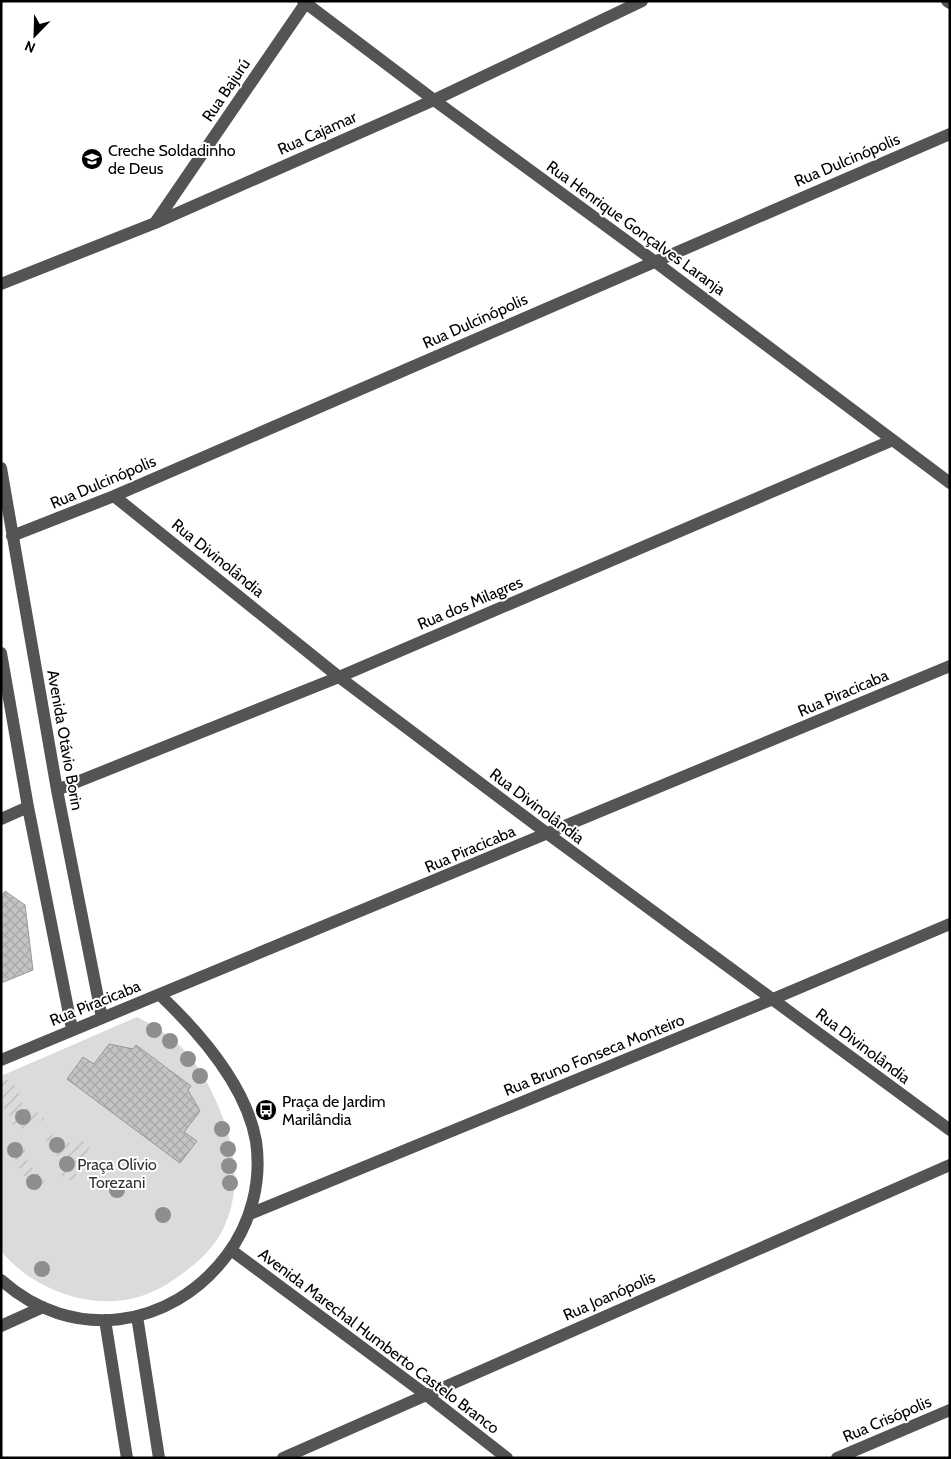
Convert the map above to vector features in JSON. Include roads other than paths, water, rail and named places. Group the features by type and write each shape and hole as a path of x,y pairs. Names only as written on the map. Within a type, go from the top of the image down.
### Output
{"street":[{"name":"Rua Cajamar","path":"1,284 155,223 434,100 642,1"},
{"name":"Rua Henrique Gonçalves Laranja","path":"305,2 950,483"},
{"name":"Rua Bajurú","path":"155,223 305,2"},
{"name":"Rua Dulcinópolis","path":"12,536 114,496 950,134"},
{"name":"Rua dos Milagres","path":"57,790 339,677 893,440"},
{"name":"Avenida Otávio Borin","path":"1,468 57,790 102,1018"},
{"name":"Rua Divinolândia","path":"114,496 339,677 548,834 950,1130"},
{"path":"1,653 28,807 72,1029"},
{"name":"Rua Piracicaba","path":"1,1060 950,666"},
{"path":"1,819 28,807"},
{"name":"Rua Bruno Fonseca Monteiro","path":"250,1214 773,999 950,924"},
{"path":"1,1280 18,1294 43,1307 73,1318 105,1320 137,1316 167,1306 200,1285 217,1269 245,1226 255,1196 258,1159 251,1123 231,1081 210,1050 180,1014 160,995"},
{"name":"Rua Joanópolis","path":"283,1458 950,1165"},
{"name":"Avenida Marechal Humberto Castelo Branco","path":"231,1250 425,1394 507,1458"},
{"path":"1,1326 43,1307"},
{"path":"137,1316 159,1458"},
{"path":"105,1320 126,1458"},
{"name":"Rua Crisópolis","path":"837,1458 950,1410"}],"place":[{"name":"Creche Soldadinho de Deus","path":"92,159"},
{"name":"Praça de Jardim Marilândia","path":"266,1110"}],"park label":[{"name":"Praça Olívio Torezani","path":"117,1173"}]}
